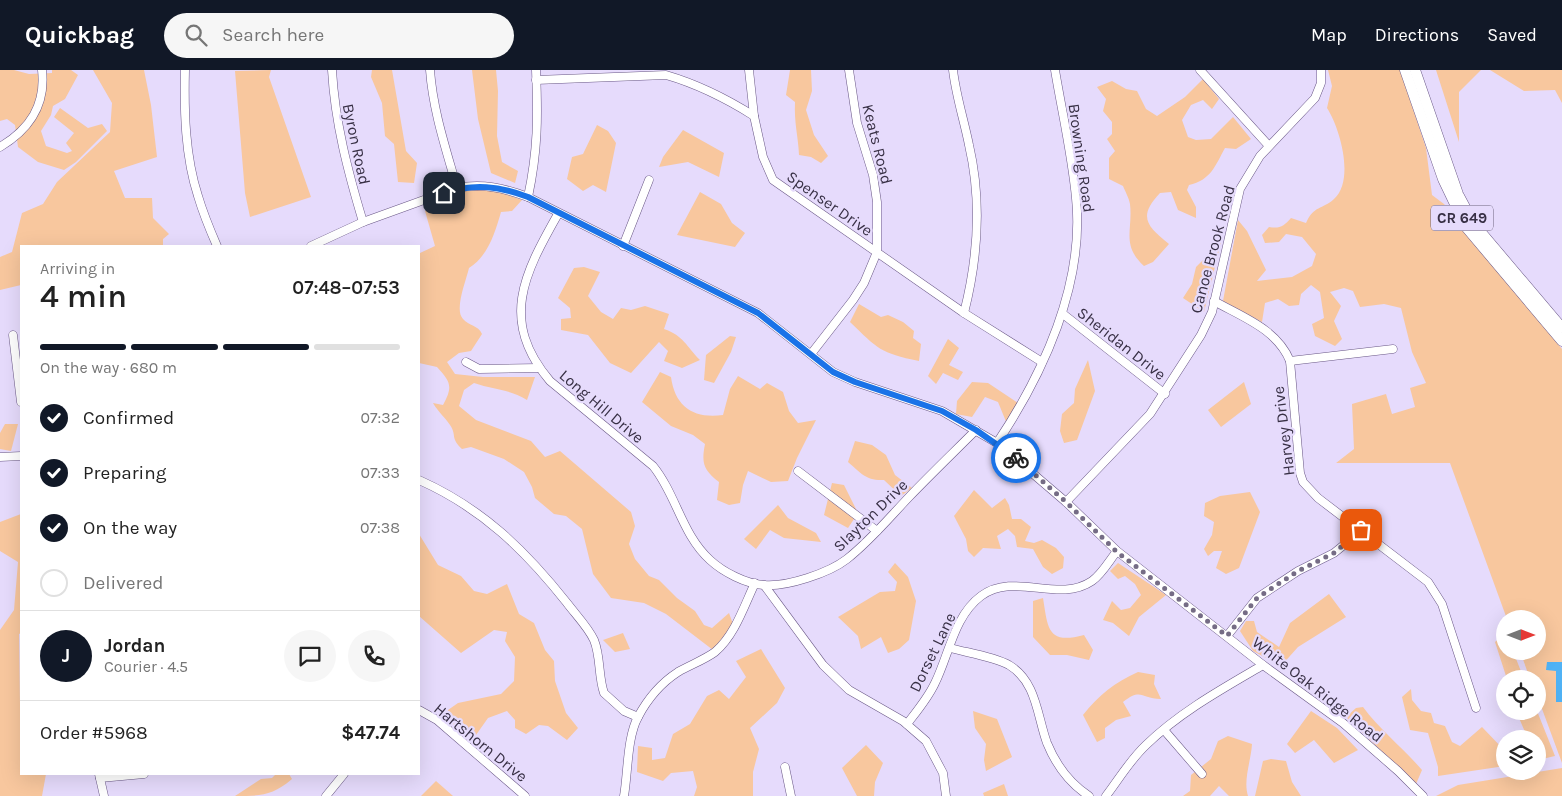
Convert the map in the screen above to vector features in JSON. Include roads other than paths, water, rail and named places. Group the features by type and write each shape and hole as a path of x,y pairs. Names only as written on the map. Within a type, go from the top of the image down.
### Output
{"main road":[{"name":"CR 649","path":"1406,70 1443,179 1466,227 1562,341"},
{"name":"CR 649","path":"1415,70 1458,194 1474,224 1562,328"}],"street":[{"path":"0,147 31,120 38,108 44,90 42,70"},
{"path":"185,70 186,123 191,167 197,195 217,245"},
{"name":"Byron Road","path":"332,70 338,129 363,222"},
{"path":"430,70 432,93 438,121 457,188"},
{"path":"528,197 537,148 536,70"},
{"name":"Spenser Drive","path":"750,70 754,116 763,157 773,180 964,313 1042,362"},
{"name":"Keats Road","path":"811,354 864,283 877,252 877,202 873,175 857,123 849,70"},
{"path":"953,70 956,93 970,146 977,210 975,257 964,313"},
{"name":"Browning Road","path":"997,443 1027,396 1063,314 1076,250 1077,199 1055,70"},
{"path":"1200,70 1269,146"},
{"name":"Canoe Brook Road","path":"1066,502 1138,428 1165,394 1201,335 1212,312 1240,189 1245,178 1269,146 1315,98 1321,83 1321,70"},
{"path":"536,80 639,72 666,75 685,80 754,116"},
{"path":"623,246 649,180"},
{"name":"White Oak Ridge Road","path":"313,245 363,222 457,188 494,186 528,197 558,214 758,313 833,372 855,382 942,411 997,443 1066,502 1117,552 1364,740 1422,796"},
{"name":"Long Hill Drive","path":"558,214 532,260 525,279 522,329 528,349 539,368 550,381 653,466 663,479 695,543 709,559 723,570 764,586"},
{"name":"Harvey Drive","path":"1214,301 1269,332 1284,348 1290,361 1300,473 1303,482 1318,498 1428,582 1442,604 1476,708"},
{"name":"Sheridan Drive","path":"1063,314 1165,394"},
{"path":"13,335 20,394"},
{"path":"1290,361 1393,349"},
{"path":"466,362 479,368 539,368"},
{"name":"Slayton Drive","path":"764,586 815,576 846,560 976,430"},
{"path":"0,457 20,456"},
{"path":"798,471 877,531"},
{"path":"420,480 451,495 484,518 535,563 594,639 599,656 604,693 624,711 638,717"},
{"path":"1227,636 1257,598 1298,571 1334,553 1361,530"},
{"name":"Dorset Lane","path":"907,724 935,683 958,625 982,595 1010,586 1069,590 1082,586 1098,576 1117,552"},
{"path":"624,796 632,732 638,717 655,692 666,681 714,652 724,642 736,624 755,583"},
{"path":"764,586 823,665 865,700 907,724 926,741 946,783 946,796"},
{"path":"950,648 1009,666 1017,673 1033,694 1054,758 1073,786 1089,796"},
{"path":"1106,796 1132,760 1164,730 1187,711 1263,665"},
{"name":"Hartshorn Drive","path":"420,711 437,720 515,793 525,796"},
{"path":"1164,730 1202,774"},
{"path":"785,767 791,796"},
{"path":"104,796 100,776 122,775"},
{"path":"330,794 343,775"}],"water":[{"path":"1547,662 1562,662 1562,702 1556,702 1556,671 1546,670"}]}
